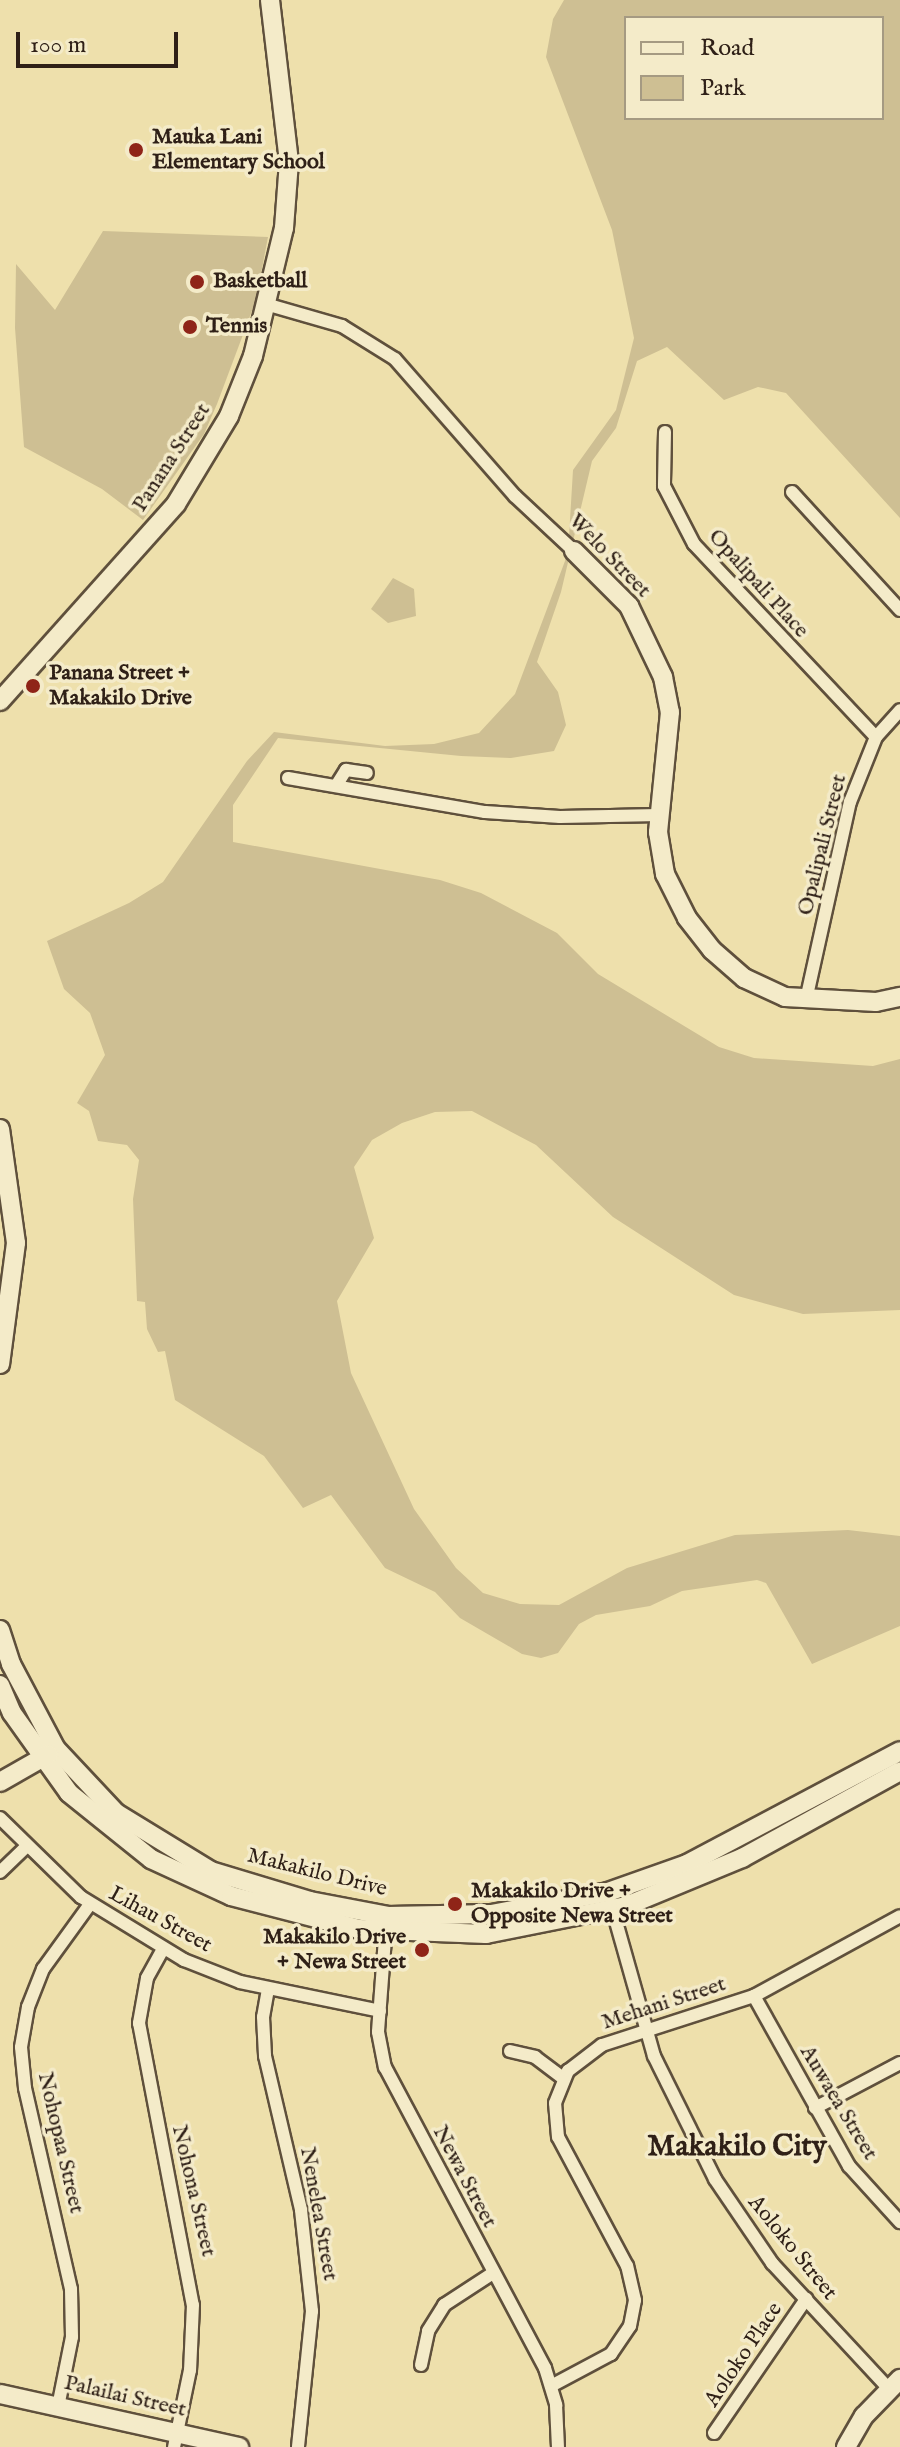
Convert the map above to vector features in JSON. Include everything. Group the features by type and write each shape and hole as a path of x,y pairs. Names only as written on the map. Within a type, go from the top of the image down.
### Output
{"street":[{"name":"Panana Street","path":"0,701 176,504 229,416 269,305 284,228 289,162 270,0"},
{"name":"Welo Street","path":"269,305 342,326 378,346 515,496 629,606 663,677 670,712 659,815 665,874 687,918 712,950 744,978 785,997 876,1002 900,997"},
{"name":"Opalipali Place","path":"665,432 664,486 694,544 876,737"},
{"path":"792,492 900,610"},
{"name":"Opalipali Street","path":"806,1000 850,802 876,737 900,710"},
{"path":"336,786 346,770 367,773"},
{"path":"288,778 485,812 560,817 659,815"},
{"path":"0,1129 16,1243 0,1364"},
{"name":"Makakilo Drive","path":"0,1630 49,1754 69,1793 151,1859 231,1896 281,1912 387,1923 610,1900 692,1882 900,1771"},
{"name":"Makakilo Drive","path":"0,1685 49,1754"},
{"name":"Makakilo Drive","path":"610,1900 687,1864 900,1751"},
{"path":"0,1782 49,1754"},
{"name":"Lihau Street","path":"0,1818 26,1847 90,1904 163,1949 268,1989 380,2011"},
{"path":"0,1872 26,1847"},
{"name":"Aoloko Street","path":"610,1900 646,2033 683,2119 741,2223 806,2299 894,2384"},
{"name":"Nohopaa Street","path":"58,2407 72,2337 71,2289 25,2088 21,2047 28,2007 43,1969 90,1904"},
{"name":"Mehani Street","path":"564,2079 594,2049 754,1996 900,1916"},
{"name":"Newa Street","path":"387,1923 380,2011 381,2050 391,2084 551,2386 558,2447"},
{"name":"Nohona Street","path":"163,1949 143,1993 139,2039 191,2273 193,2338 176,2440"},
{"name":"Nenelea Street","path":"268,1989 263,2017 265,2056 301,2210 312,2298 311,2362 298,2447"},
{"name":"Auwaea Street","path":"754,1996 849,2166 900,2222"},
{"path":"510,2051 535,2057 564,2079 555,2103 558,2137 627,2266 635,2300 630,2326 611,2354 551,2386"},
{"path":"815,2108 900,2063"},
{"path":"421,2365 428,2331 444,2305 493,2273"},
{"name":"Aoloko Place","path":"714,2433 806,2299"},
{"path":"846,2447 894,2384"},
{"name":"Palailai Street","path":"0,2394 176,2440 239,2447"}],"green space":[{"path":"564,0 900,0 900,518 786,393 758,387 724,400 667,347 637,361 616,428 592,461 561,592 537,662 558,692 566,725 554,751 511,758 461,756 278,738 233,805 233,842 440,880 481,893 557,933 598,974 719,1047 754,1058 873,1066 900,1059 900,1310 803,1314 734,1295 613,1217 536,1145 472,1111 435,1112 402,1123 372,1140 354,1167 374,1238 337,1301 351,1373 414,1509 456,1568 483,1593 520,1604 559,1605 627,1568 735,1535 848,1530 900,1536 900,1626 812,1664 766,1583 757,1580 682,1591 650,1606 596,1615 579,1624 558,1653 541,1658 522,1654 460,1618 435,1592 385,1568 331,1495 303,1508 264,1456 175,1400 165,1351 158,1352 147,1329 145,1302 137,1301 133,1199 139,1160 127,1145 98,1141 89,1111 77,1103 105,1055 90,1013 64,989 47,941 129,903 163,882 247,761 274,732 385,746 434,744 479,733 515,694 568,553 573,470 616,410 634,338 612,230 546,57 553,19"},
{"path":"103,231 268,237 256,300 204,434 143,520 102,489 24,447 15,328 16,264 55,310"},
{"path":"393,578 414,589 416,616 388,623 371,609"}],"place":[{"name":"Mauka Lani Elementary School","path":"136,150"},
{"name":"Basketball","path":"197,282"},
{"name":"Tennis","path":"190,327"},
{"name":"Panana Street + Makakilo Drive","path":"33,686"},
{"name":"Makakilo Drive + Opposite Newa Street","path":"455,1904"},
{"name":"Makakilo Drive + Newa Street","path":"422,1950"}],"district":[{"name":"Makakilo City","path":"737,2147"}]}
